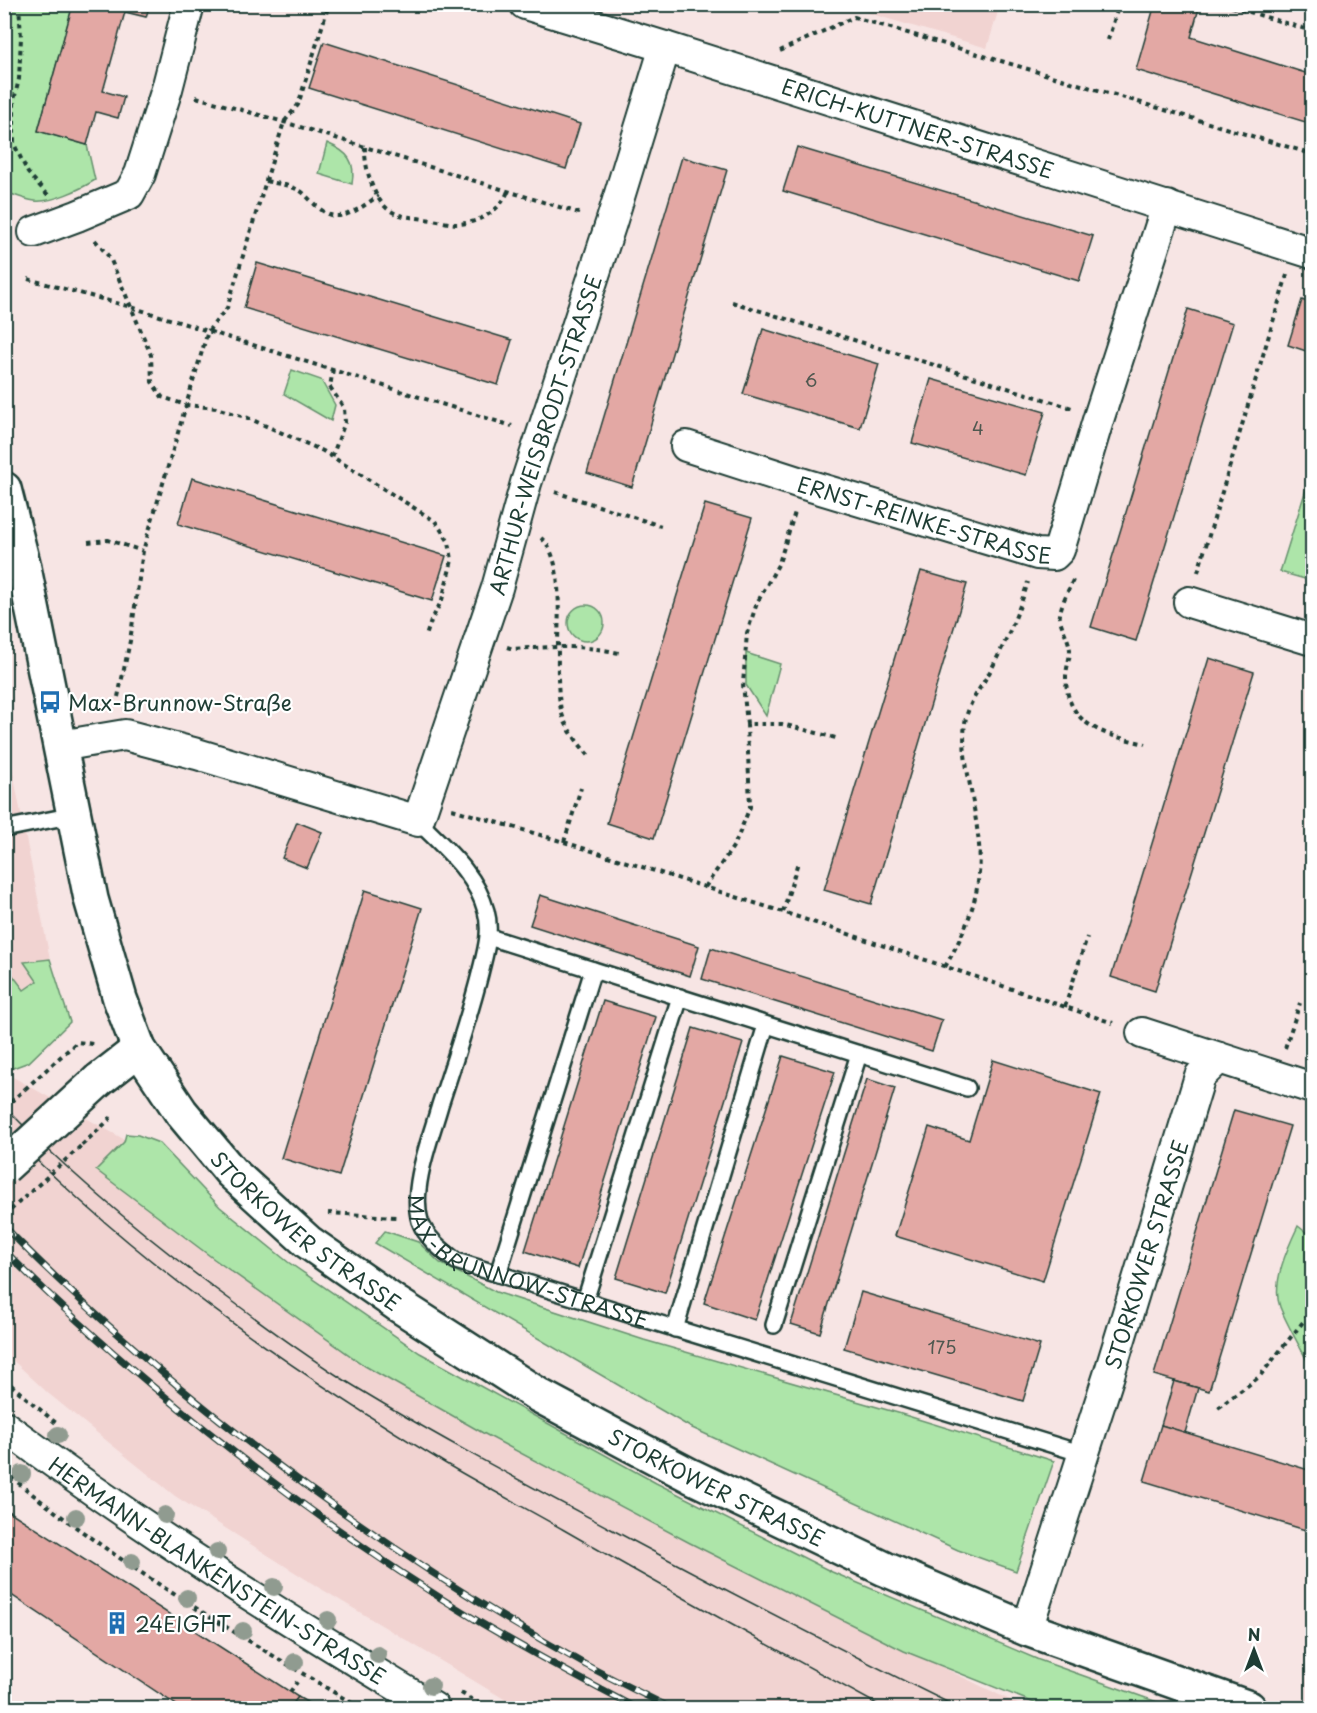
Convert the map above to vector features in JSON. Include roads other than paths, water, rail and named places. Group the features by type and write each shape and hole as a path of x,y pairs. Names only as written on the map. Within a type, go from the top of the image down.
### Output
{"main road":[{"name":"STORKOWER STRASSE","path":"4,489 23,563 91,899 120,999 139,1049 181,1112 231,1172 308,1242 397,1304 540,1396 691,1476 885,1569 1027,1629 1249,1708"},
{"path":"4,1167 99,1080 139,1049"}],"street":[{"path":"34,232 129,194 140,174 189,4"},
{"name":"ERICH-KUTTNER-STRASSE","path":"525,4 665,46 1304,250"},
{"name":"ARTHUR-WEISBRODT-STRASSE","path":"418,821 481,639 541,434 611,223 665,46"},
{"name":"ERNST-REINKE-STRASSE","path":"686,446 804,484 1048,552 1099,417 1167,206"},
{"path":"1189,602 1312,640"},
{"name":"MAX-BRUNNOW-STRASSE","path":"60,746 125,735 197,754 418,821"},
{"path":"1142,1033 1312,1088"},
{"name":"STORKOWER STRASSE","path":"1027,1629 1200,1076 1219,1058"},
{"name":"HERMANN-BLANKENSTEIN-STRASSE","path":"4,1426 59,1467 199,1562 299,1627 434,1708"}],"lane":[{"path":"4,829 74,815"},
{"name":"MAX-BRUNNOW-STRASSE","path":"418,821 469,874 486,912 489,936 477,988 420,1171 419,1218 424,1229 438,1246 456,1261 1083,1454"},
{"path":"489,936 968,1088"},
{"path":"498,1274 593,970"},
{"path":"585,1301 680,997"},
{"path":"675,1329 766,1024"},
{"path":"774,1325 860,1054"}],"tram line":[{"path":"4,1106 60,1161 149,1238 267,1327 341,1378 440,1437 575,1510 783,1620 959,1708"},
{"path":"4,1128 105,1223 159,1267 213,1309 326,1388 458,1471 884,1708"}],"railway":[{"path":"4,1226 133,1348 275,1463 376,1535 479,1602 586,1665 671,1708"},
{"path":"4,1250 113,1353 151,1385 230,1449 353,1540 481,1623 636,1708"}],"place":[{"name":"Max-Brunnow-Straße","path":"50,702"},
{"name":"24EIGHT","path":"117,1623"}]}
